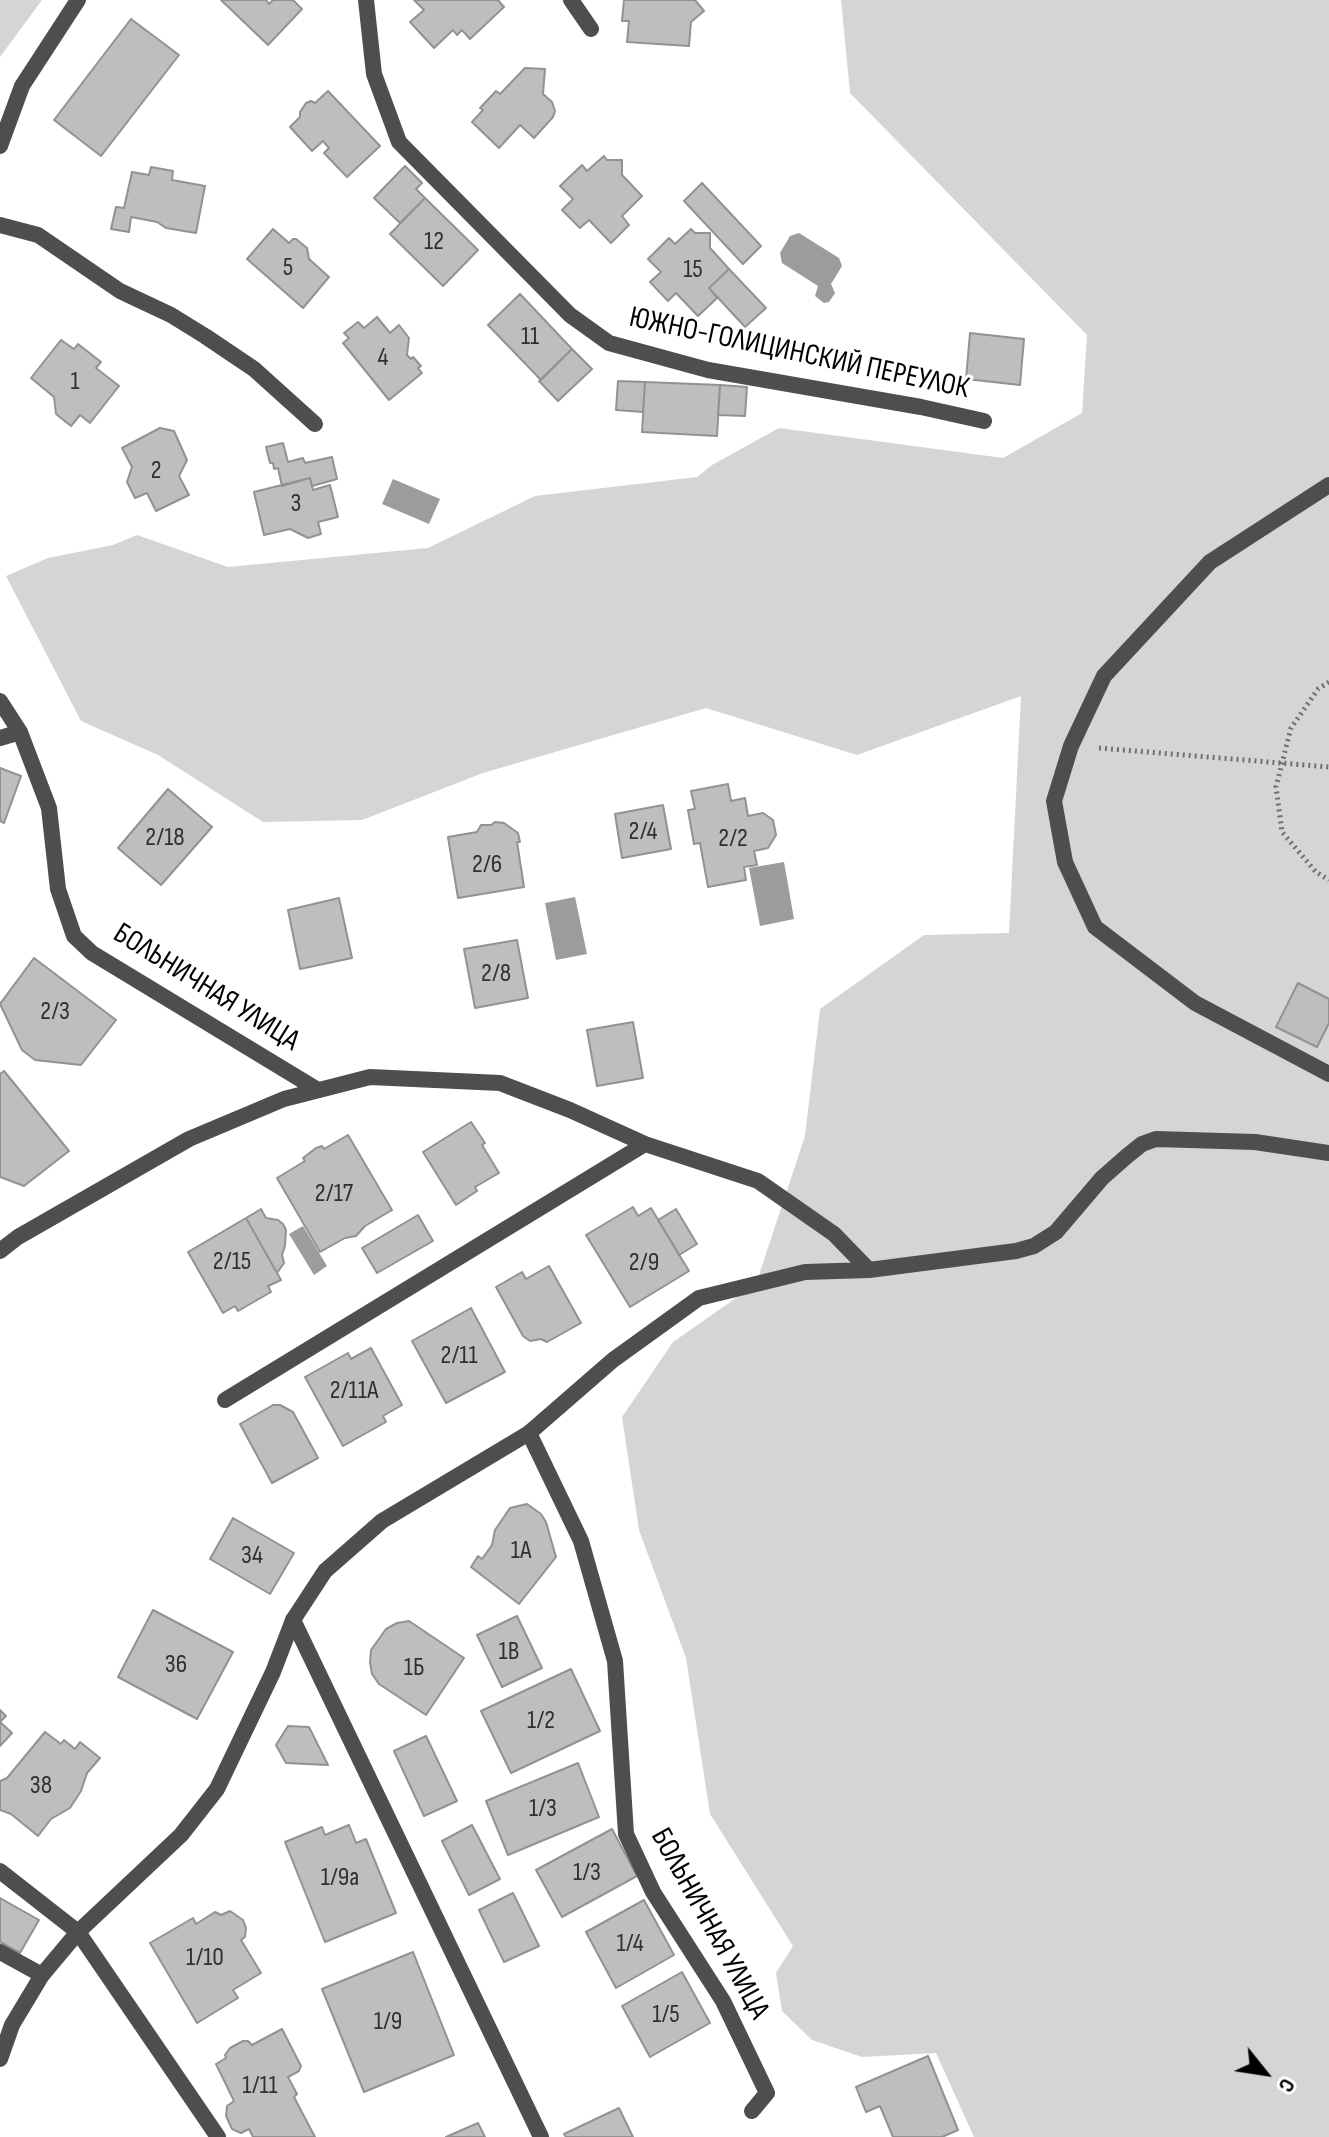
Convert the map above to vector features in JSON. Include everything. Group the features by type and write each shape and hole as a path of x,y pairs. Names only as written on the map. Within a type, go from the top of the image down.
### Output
{"street":[{"path":"0,146 22,86 78,0"},
{"name":"ЮЖНО-ГОЛИЦИНСКИЙ ПЕРЕУЛОК","path":"366,0 374,74 399,142 570,315 609,343 708,370 984,421"},
{"path":"571,0 591,29"},
{"path":"0,225 38,235 120,291 171,315 205,336 254,369 315,424"},
{"path":"1329,485 1210,562 1104,676 1071,746 1054,801 1065,862 1095,927 1195,1003 1329,1074"},
{"name":"БОЛЬНИЧНАЯ УЛИЦА","path":"0,701 20,732 49,808 58,889 74,936 92,953 318,1090"},
{"path":"0,738 20,732"},
{"name":"БОЛЬНИЧНАЯ УЛИЦА","path":"0,1251 18,1237 189,1139 284,1099 370,1077 500,1083 645,1144 758,1181 834,1234 869,1270"},
{"path":"0,2059 12,2025 42,1975 78,1932 181,1835 217,1789 273,1672 293,1620 325,1571 382,1521 529,1433 613,1360 699,1298 805,1272 869,1270 1034,1246 1056,1232 1102,1178 1127,1156 1142,1144 1156,1139 1255,1142 1329,1153"},
{"path":"225,1400 645,1144"},
{"name":"БОЛЬНИЧНАЯ УЛИЦА","path":"529,1433 581,1541 615,1661 626,1834 653,1892 723,2001 767,2093 752,2111"},
{"path":"293,1620 541,2137"},
{"path":"0,1871 78,1932 218,2137"},
{"path":"0,1952 42,1975"}],"path":[{"path":"1329,682 1318,689 1291,728 1276,787 1282,832 1316,872 1329,880"},
{"path":"1071,746 1329,767"}],"shaded area":[{"path":"0,0 42,0 0,57"},
{"path":"841,0 1329,0 1329,2137 974,2137 936,2053 862,2057 812,2040 782,2011 776,1973 793,1946 710,1814 686,1658 639,1530 622,1417 673,1342 756,1284 805,1136 820,1009 924,935 1009,933 1021,696 857,755 706,708 483,773 362,820 263,822 158,755 81,721 6,576 48,558 113,545 137,535 228,567 428,548 535,496 697,477 712,465 779,428 1003,458 1082,413 1087,335 850,93"},
{"path":"799,233 839,258 842,266 831,284 835,293 829,302 824,303 815,296 818,286 782,263 780,253 790,236"},
{"path":"393,479 440,499 429,524 382,504"},
{"path":"784,862 794,919 760,926 749,868"},
{"path":"575,897 587,954 556,960 545,903"},
{"path":"303,1226 327,1266 314,1275 289,1234"}],"building":[{"path":"221,0 266,0 269,4 273,0 293,0 302,9 268,45"},
{"path":"414,0 498,0 504,7 470,39 462,30 457,35 453,30 434,48 410,22 424,10"},
{"path":"624,0 695,0 704,11 691,22 689,46 627,42 629,21 622,21"},
{"path":"131,19 179,55 101,156 54,120"},
{"path":"525,68 545,69 543,94 552,102 555,111 534,138 520,125 499,148 472,122 496,91 500,94"},
{"path":"328,91 380,146 347,177 324,153 329,148 323,141 312,151 290,127 300,117 306,103 315,103"},
{"path":"604,156 607,160 622,160 622,175 642,196 622,216 629,225 611,243 589,220 580,228 562,210 573,199 560,186 582,165 587,171"},
{"path":"405,166 422,183 416,189 425,198 400,223 374,198"},
{"path":"151,167 173,171 172,180 205,186 196,233 131,217 129,232 111,229 116,207 124,208 132,172 149,175"},
{"path":"702,183 761,246 743,264 684,201"},
{"path":"425,198 478,250 443,286 390,234"},
{"path":"273,229 289,243 296,239 307,248 309,259 329,277 303,308 247,259"},
{"path":"691,229 695,233 710,233 710,248 729,269 709,288 717,298 698,316 676,293 668,301 650,282 661,272 648,259 669,238 675,244"},
{"path":"729,269 766,308 745,327 709,288"},
{"path":"520,294 572,349 541,380 488,325"},
{"path":"377,317 390,333 399,325 409,338 407,355 421,366 418,368 422,373 389,400 343,343 349,338 344,333 358,322 364,328"},
{"path":"970,333 1024,339 1020,385 966,379"},
{"path":"61,340 74,349 78,344 101,362 96,368 119,386 90,423 80,415 71,426 56,414 54,397 31,378"},
{"path":"572,349 592,369 558,401 539,381"},
{"path":"618,381 645,382 643,412 616,410"},
{"path":"645,382 720,385 717,436 642,432"},
{"path":"720,385 747,387 745,416 718,415"},
{"path":"160,428 174,431 187,460 179,476 189,495 156,511 147,493 135,498 127,482 132,467 122,448"},
{"path":"283,443 288,462 303,458 305,463 332,457 337,479 312,486 310,478 282,486 278,468 274,469 273,463 270,463 266,447"},
{"path":"310,478 313,490 330,485 338,517 318,522 321,534 308,538 290,529 264,535 254,492"},
{"path":"0,768 21,776 4,823 0,821"},
{"path":"728,784 731,801 745,798 748,816 763,813 773,820 776,835 768,848 754,851 757,865 744,867 746,880 708,887 700,843 694,844 688,810 695,809 691,791"},
{"path":"168,789 212,827 161,885 118,848"},
{"path":"663,805 671,849 622,858 615,814"},
{"path":"504,823 518,833 524,887 458,898 448,837 477,832 481,825"},
{"path":"339,898 352,958 300,969 288,910"},
{"path":"517,940 528,998 475,1008 464,949"},
{"path":"34,958 116,1020 81,1065 35,1060 22,1050 0,1004"},
{"path":"1298,983 1329,999 1329,1023 1317,1047 1276,1027"},
{"path":"633,1022 643,1078 597,1086 587,1030"},
{"path":"4,1071 69,1151 24,1186 0,1177 0,1074"},
{"path":"471,1122 499,1173 475,1187 477,1191 456,1205 423,1152"},
{"path":"348,1135 392,1210 365,1226 356,1236 345,1238 320,1252 277,1178 305,1161 303,1158 316,1148 322,1146 324,1149"},
{"path":"633,1207 638,1216 651,1208 689,1271 630,1307 586,1235"},
{"path":"261,1209 266,1218 278,1220 286,1230 282,1255 284,1263 277,1273 246,1218"},
{"path":"676,1209 697,1244 679,1255 658,1220"},
{"path":"418,1215 433,1241 377,1273 362,1248"},
{"path":"246,1218 281,1280 268,1286 271,1292 238,1311 235,1306 223,1313 188,1252"},
{"path":"549,1266 581,1323 547,1342 541,1339 530,1341 523,1336 496,1287 522,1272 526,1279"},
{"path":"471,1308 505,1372 446,1403 412,1341"},
{"path":"371,1348 402,1405 383,1416 386,1422 343,1446 305,1377 348,1353 351,1359"},
{"path":"273,1405 293,1412 318,1458 272,1483 240,1424"},
{"path":"527,1504 546,1522 556,1557 519,1604 471,1567 478,1556 482,1559 492,1545 495,1530 510,1508"},
{"path":"233,1518 294,1553 270,1594 210,1559"},
{"path":"153,1610 233,1652 197,1719 118,1677"},
{"path":"517,1616 542,1668 502,1687 477,1635"},
{"path":"409,1621 464,1658 426,1715 379,1684 372,1674 371,1650 386,1629"},
{"path":"571,1669 600,1731 511,1773 481,1711"},
{"path":"0,1722 12,1733 0,1746"},
{"path":"288,1726 309,1727 328,1765 286,1763 276,1745"},
{"path":"45,1732 61,1744 64,1740 75,1749 80,1742 100,1758 87,1773 81,1791 70,1808 51,1819 38,1836 11,1814 0,1810 0,1781 7,1778"},
{"path":"426,1736 457,1801 424,1816 394,1751"},
{"path":"578,1763 599,1817 508,1855 486,1801"},
{"path":"349,1825 356,1843 366,1839 396,1913 325,1942 285,1842 322,1827 325,1835"},
{"path":"472,1825 500,1879 469,1895 442,1841"},
{"path":"612,1829 637,1876 562,1917 536,1870"},
{"path":"513,1893 539,1946 504,1962 479,1910"},
{"path":"0,1898 39,1920 20,1953 0,1942"},
{"path":"644,1900 674,1955 616,1988 586,1932"},
{"path":"230,1911 243,1920 246,1928 245,1937 241,1940 261,1973 233,1990 238,1998 197,2023 150,1943 193,1918 196,1924 215,1912 221,1915"},
{"path":"413,1952 454,2055 364,2092 322,1989"},
{"path":"682,1972 710,2023 650,2057 622,2006"},
{"path":"282,2029 301,2066 299,2071 288,2077 297,2094 294,2097 315,2137 253,2137 249,2129 241,2133 232,2129 226,2116 227,2106 234,2101 216,2064 226,2058 230,2048 243,2041 252,2045"},
{"path":"928,2056 958,2130 942,2137 893,2137 880,2106 866,2112 856,2087"},
{"path":"619,2108 633,2137 566,2137 564,2134"},
{"path":"478,2123 485,2137 446,2137"}]}
